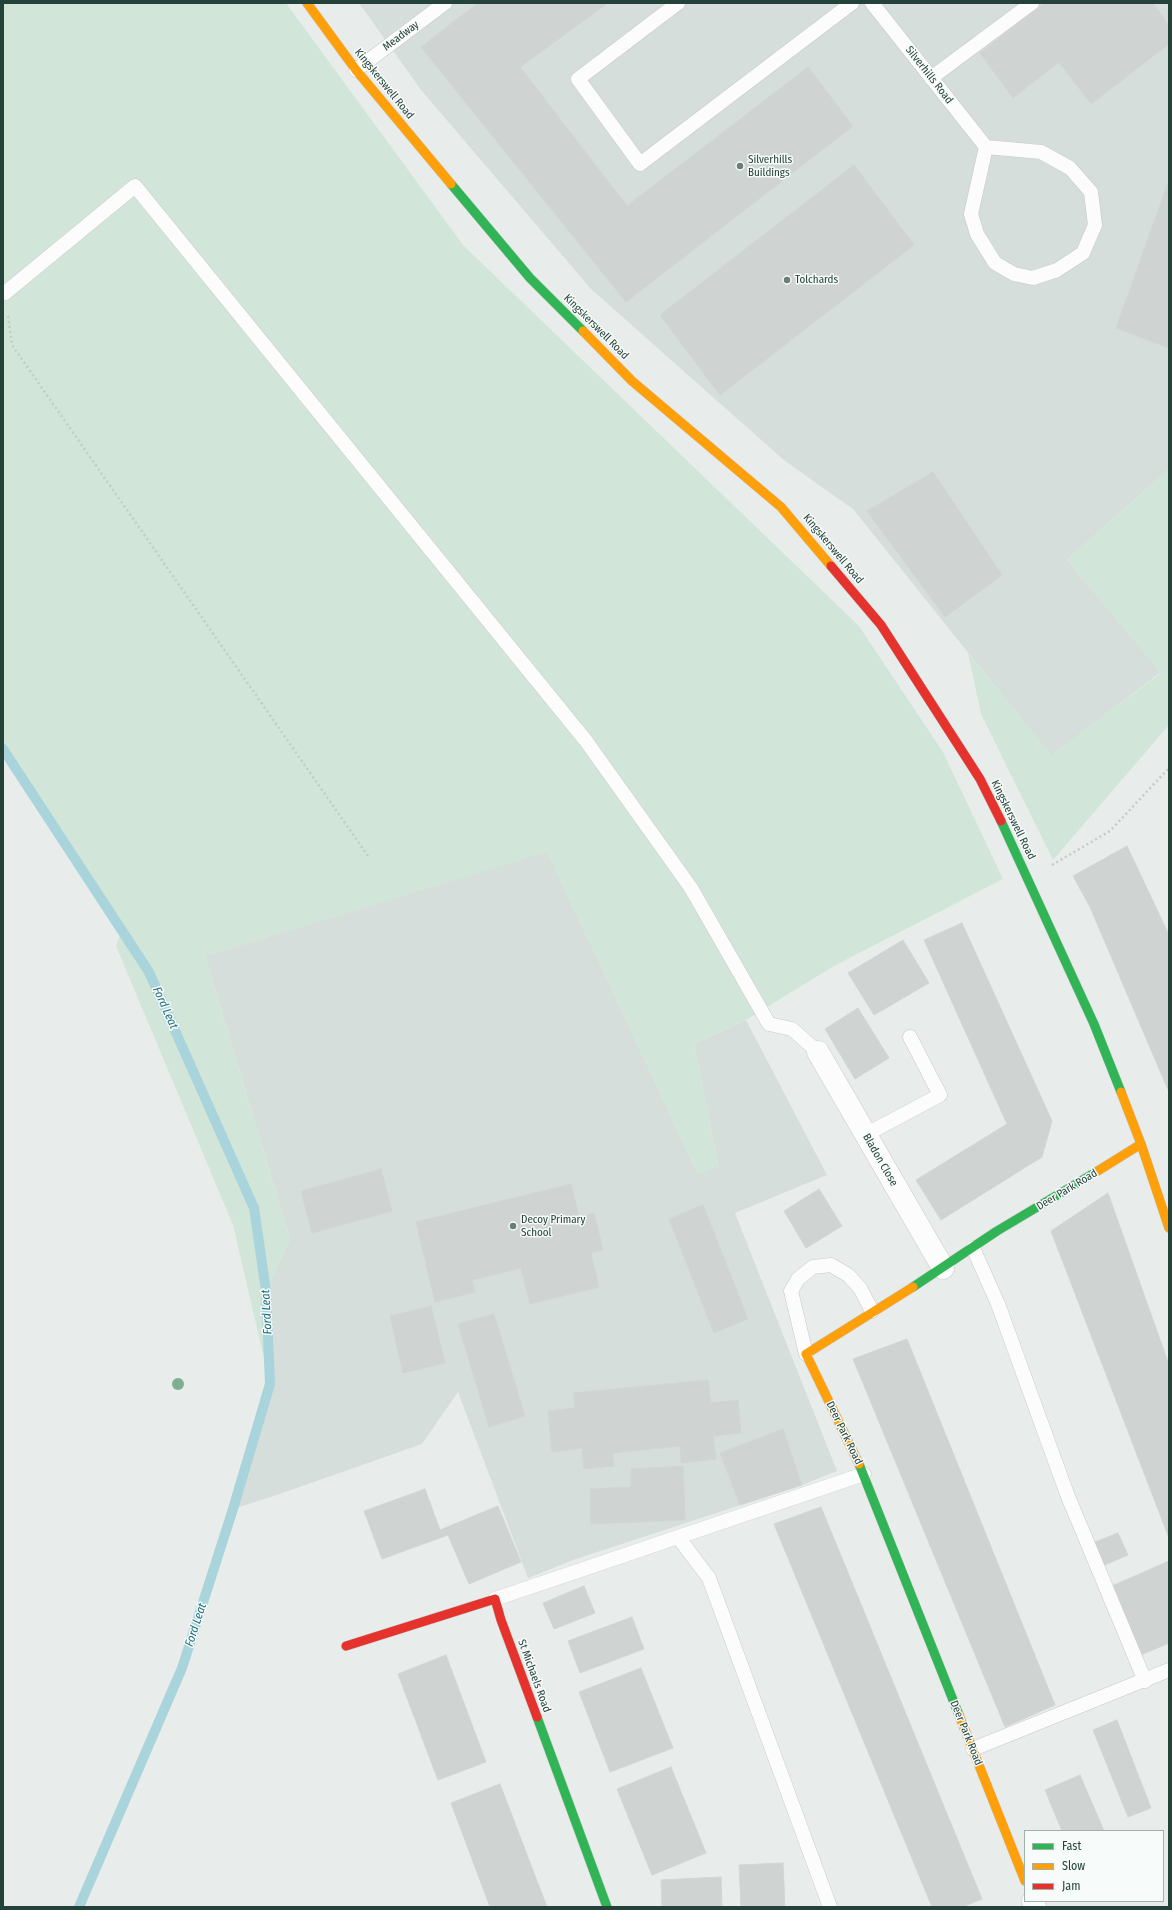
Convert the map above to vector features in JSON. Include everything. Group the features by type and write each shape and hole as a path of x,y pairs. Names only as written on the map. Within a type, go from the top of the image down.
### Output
{"street":[{"name":"Kingskerswell Road","path":"307,3 356,70 530,278 632,381 781,507 876,619 980,779 1028,878 1094,1024 1141,1144 1169,1228"},
{"name":"Bladon Close","path":"818,1052 943,1268"},
{"name":"Deer Park Road","path":"1024,1878 864,1474 806,1354 872,1311 943,1268 997,1231 1141,1144"},
{"path":"346,1646 495,1599"},
{"name":"St Michaels Road","path":"495,1599 501,1620 607,1907"}],"lane":[{"name":"Meadway","path":"356,70 446,3"},
{"path":"678,3 578,79 640,164 852,3"},
{"name":"Silverhills Road","path":"872,3 986,147"},
{"path":"931,78 1032,3"},
{"path":"986,147 1041,152 1070,168 1091,192 1095,225 1083,253 1057,270 1033,278 1014,274 994,263 977,234 971,214 986,147"},
{"path":"5,294 135,186 586,741 691,888 768,1024 792,1029 818,1052"},
{"path":"865,1134 940,1095 910,1037"},
{"path":"973,1248 998,1304 1067,1494 1145,1681"},
{"path":"806,1354 792,1291 798,1279 813,1267 831,1265 848,1275 860,1288 872,1311"},
{"path":"495,1599 864,1474"},
{"path":"678,1538 709,1578 830,1907"},
{"path":"973,1749 1145,1681 1169,1670"}],"path":[{"path":"5,294 12,345 368,856"},
{"path":"1028,878 1110,831 1169,768"}],"shaded area":[{"path":"359,3 1169,3 1169,469 1067,560 1161,672 1051,756 853,509 785,461 591,289 421,90"},
{"name":"Decoy Primary School","path":"547,851 698,1174 718,1165 694,1044 746,1020 827,1175 735,1213 837,1471 802,1485 576,1559 528,1578 458,1392 422,1444 233,1509 270,1384 266,1291 290,1239 205,956"}],"green space":[{"path":"3,3 286,3 463,245 859,626 943,752 1003,879 834,966 746,1020 694,1044 718,1165 698,1174 547,852 205,956 290,1239 266,1291 270,1384 233,1225 116,946 122,930 3,749"},
{"path":"1169,469 1169,725 1053,860 981,714 968,653 1051,755 1161,673 1067,560"}],"building":[{"name":"Silverhills Buildings","path":"478,3 608,3 520,67 627,206 808,67 853,126 626,302 421,47"},
{"path":"1045,3 1153,3 1169,26 1169,44 1091,104 1059,62 1013,98 980,53"},
{"name":"Tolchards","path":"854,165 914,245 720,395 660,315"},
{"path":"1169,180 1169,348 1116,328"},
{"path":"933,472 1002,575 945,617 867,511"},
{"path":"1127,846 1169,935 1169,1092 1090,907 1073,876"},
{"path":"962,923 1052,1121 1042,1157 941,1220 916,1180 1007,1124 924,940"},
{"path":"903,940 929,983 874,1015 848,973"},
{"path":"858,1008 889,1058 855,1079 825,1029"},
{"path":"381,1169 392,1211 312,1233 301,1191"},
{"path":"571,1184 579,1217 594,1213 603,1250 591,1253 599,1287 530,1304 521,1268 472,1280 475,1292 435,1302 416,1222"},
{"path":"819,1189 842,1226 806,1248 784,1211"},
{"path":"1108,1193 1169,1365 1169,1538 1051,1231"},
{"path":"703,1205 748,1319 714,1333 669,1219"},
{"path":"431,1306 445,1363 403,1373 390,1316"},
{"path":"494,1314 525,1416 489,1427 458,1324"},
{"path":"907,1339 1055,1705 1005,1727 853,1359"},
{"path":"708,1380 711,1403 738,1400 741,1433 713,1436 716,1459 681,1463 680,1446 612,1453 614,1466 584,1469 582,1448 552,1452 548,1411 575,1408 573,1393"},
{"path":"783,1429 802,1485 740,1505 720,1453"},
{"path":"683,1466 685,1520 591,1524 590,1489 631,1487 631,1469"},
{"path":"425,1489 440,1530 498,1506 521,1562 469,1584 448,1535 382,1559 364,1511"},
{"path":"821,1507 982,1899 962,1907 932,1907 774,1524"},
{"path":"1118,1533 1128,1555 1102,1566 1092,1543"},
{"path":"1169,1561 1169,1643 1141,1655 1112,1586"},
{"path":"584,1586 595,1613 554,1629 543,1603"},
{"path":"632,1617 644,1649 580,1673 568,1641"},
{"path":"446,1655 486,1762 438,1780 398,1674"},
{"path":"641,1668 673,1748 610,1772 579,1692"},
{"path":"1117,1720 1151,1808 1128,1817 1093,1730"},
{"path":"671,1767 706,1853 652,1875 617,1789"},
{"path":"1080,1775 1104,1830 1062,1830 1045,1790"},
{"path":"500,1784 547,1907 490,1907 451,1803"},
{"path":"783,1863 785,1907 741,1907 739,1865"},
{"path":"721,1877 722,1907 662,1907 661,1880"}],"waterway":[{"name":"Ford Leat","path":"3,749 149,972 254,1208 266,1291 270,1384 233,1509 182,1668 79,1907"}],"traffic: fast":[{"path":"451,184 530,278 583,331"},
{"path":"1001,821 1094,1024 1121,1092"},
{"path":"913,1287 997,1231 1096,1172"},
{"path":"859,1464 959,1715"},
{"path":"537,1717 607,1907"}],"traffic: slow":[{"path":"307,3 356,70 451,184"},
{"path":"583,331 632,381 781,507 831,566"},
{"path":"1121,1092 1141,1144 1169,1228"},
{"path":"1096,1172 1141,1144"},
{"path":"859,1464 806,1354 913,1287"},
{"path":"959,1715 1024,1878"}],"traffic: jam":[{"path":"831,566 881,625 980,779 1001,821"},
{"path":"346,1646 495,1599 501,1620 537,1717"}],"place":[{"name":"Silverhills Buildings","path":"740,166"},
{"name":"Tolchards","path":"787,280"},
{"name":"Decoy Primary School","path":"513,1226"}]}
